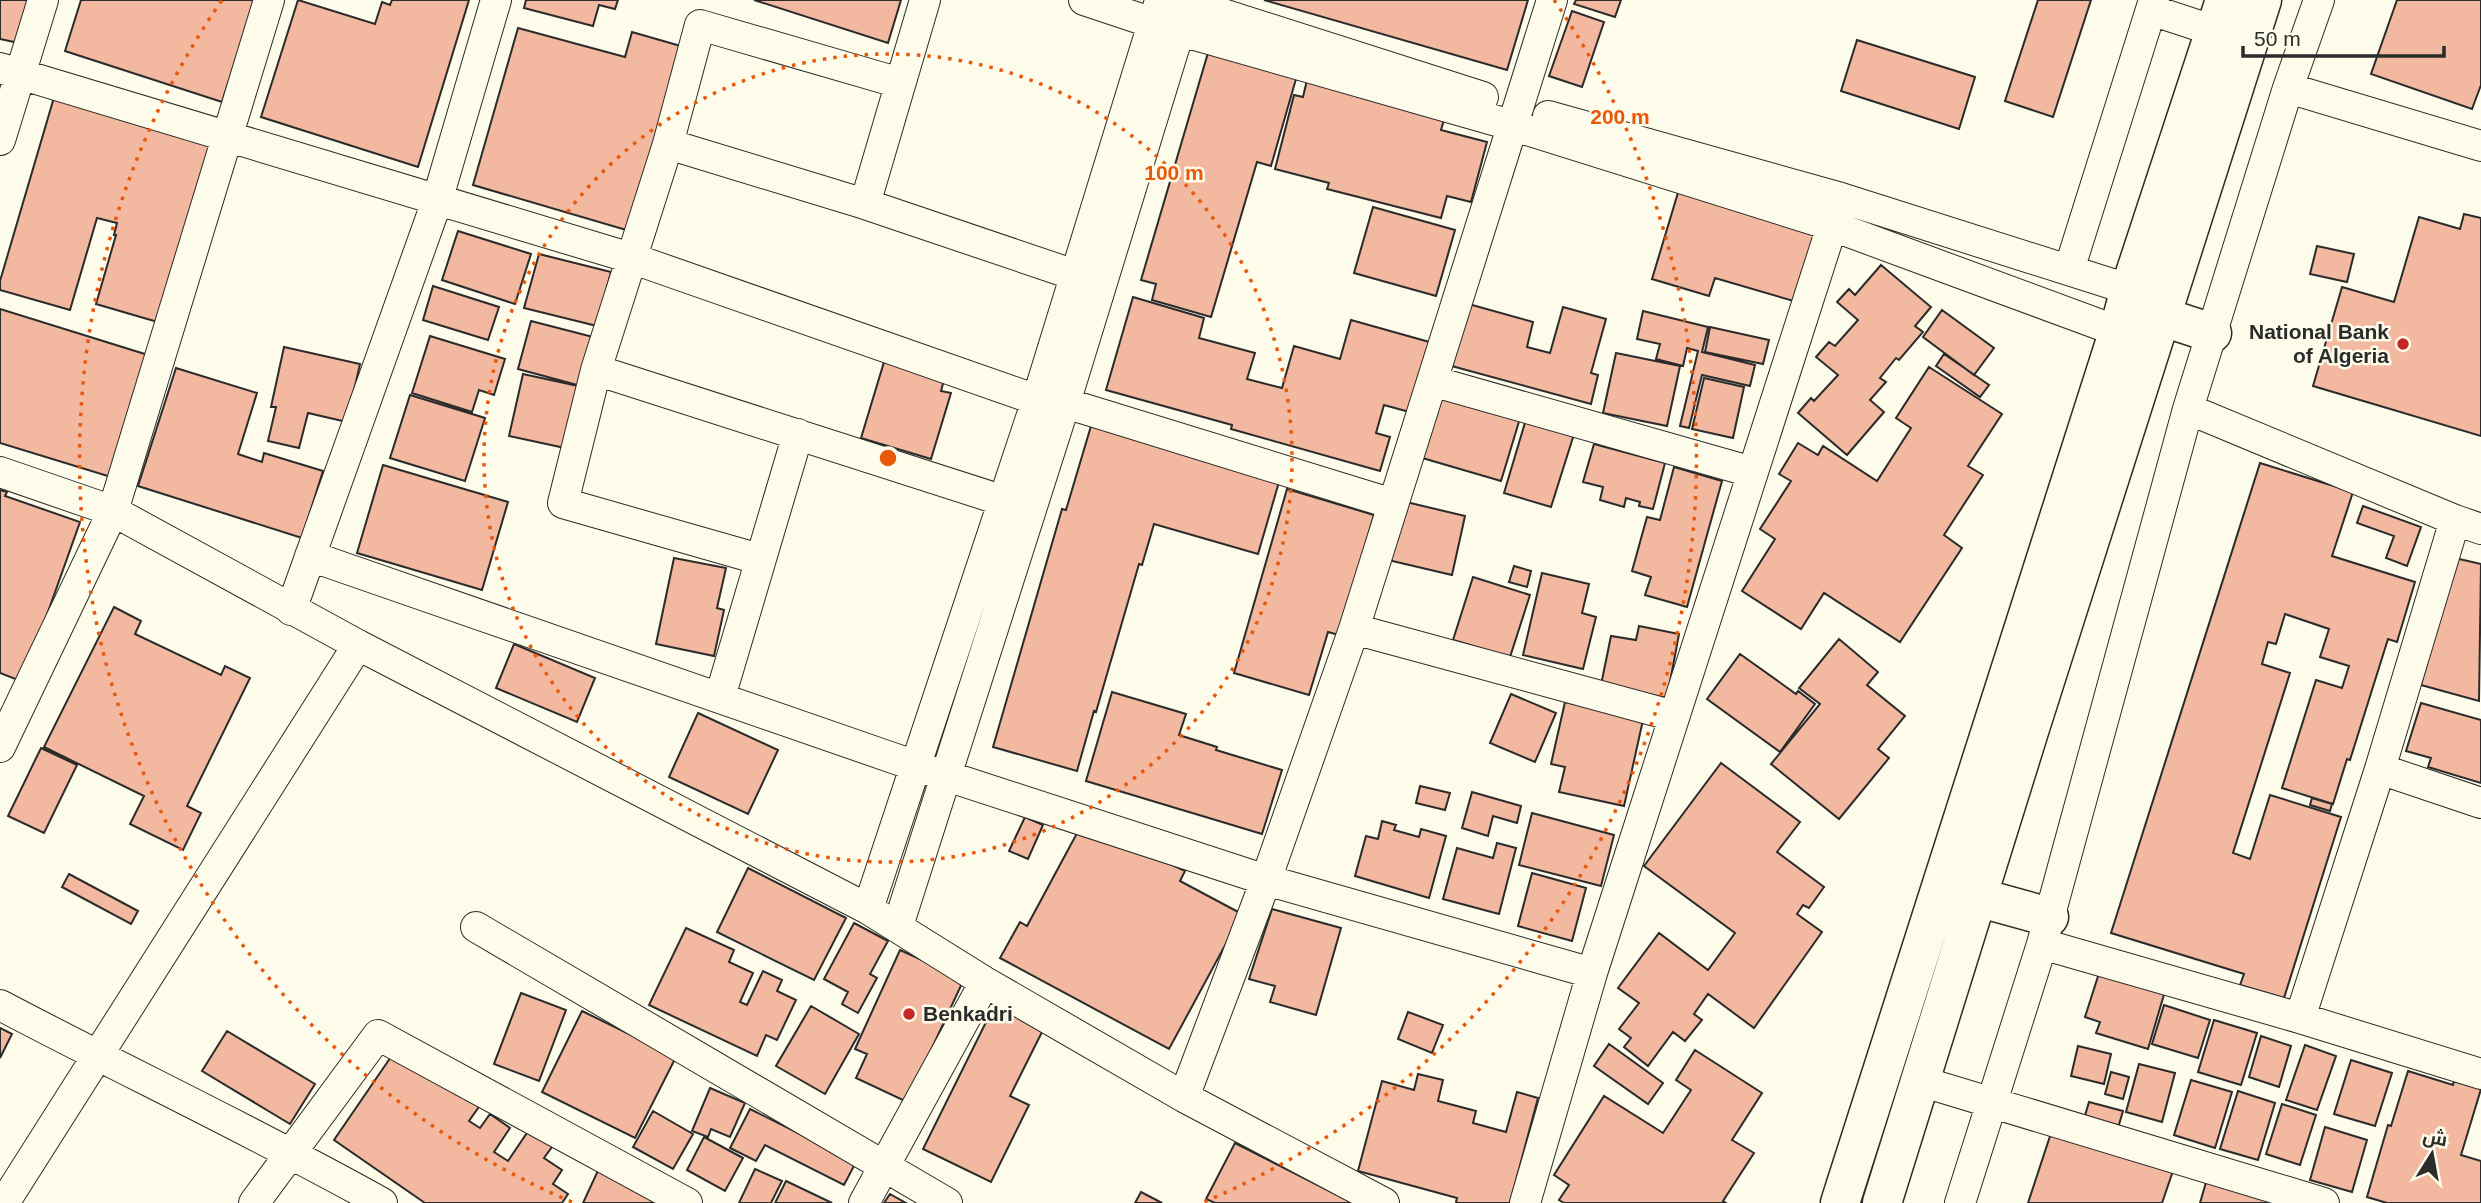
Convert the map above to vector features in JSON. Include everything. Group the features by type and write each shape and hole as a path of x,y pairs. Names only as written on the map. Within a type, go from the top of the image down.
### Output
{"highway":[{"path":"1882,1203 2262,0"},
{"path":"1840,1203 2130,289 2220,15"},
{"path":"2161,321 2212,333"},
{"path":"1977,897 2045,931"}],"street":[{"path":"0,140 10,72 43,0"},
{"path":"0,747 113,511 269,0"},
{"path":"291,610 437,201 496,0"},
{"path":"865,204 925,0"},
{"path":"1084,0 1175,9 1515,116 1836,211 2069,270 2130,289 2161,321 2118,332 1836,211"},
{"path":"1184,1097 1266,880 1354,629 1552,0"},
{"path":"1960,1203 2045,931 2188,409 2288,88 2319,0"},
{"path":"2069,270 2152,5 2220,15"},
{"path":"1051,402 1075,275 1175,9"},
{"path":"868,909 916,766 1017,505 1175,9"},
{"path":"759,559 564,503 596,370 668,144 700,25 900,83"},
{"path":"10,72 631,258 1051,402 1393,504"},
{"path":"2288,88 2481,146"},
{"path":"668,144 865,204 1075,275"},
{"path":"1525,1203 1592,973 1836,211"},
{"path":"596,370 1017,505"},
{"path":"1432,381 1752,472"},
{"path":"2188,409 2468,524 2379,769 2300,1018"},
{"path":"720,697 798,435"},
{"path":"0,472 113,511 291,610 868,909 985,982 1184,1097 1384,1203"},
{"path":"898,926 946,775 1017,505"},
{"path":"310,556 916,766 1266,880 1592,973"},
{"path":"1354,629 1674,716"},
{"path":"4,1203 358,645"},
{"path":"2379,769 2481,803"},
{"path":"476,927 947,1203"},
{"path":"2045,931 2300,1018 2481,1074"},
{"path":"863,1203 985,982"},
{"path":"0,1005 290,1152 382,1203"},
{"path":"254,1203 378,1035 687,1203"},
{"path":"1920,1081 2324,1203"}],"building":[{"path":"0,0 30,0 19,43 0,39"},
{"path":"81,0 255,0 222,102 65,51"},
{"path":"298,0 375,24 382,2 390,5 392,0 469,0 418,167 261,117"},
{"path":"526,0 618,0 615,9 599,5 593,26 524,8"},
{"path":"754,0 901,0 888,43"},
{"path":"1264,0 1528,0 1507,70"},
{"path":"1576,0 1621,0 1615,17 1574,4"},
{"path":"2038,0 2091,0 2053,117 2005,101"},
{"path":"2397,0 2481,0 2481,85 2472,109 2371,74"},
{"path":"1572,11 1604,22 1582,87 1549,76"},
{"path":"518,28 625,57 632,32 691,49 633,232 473,185"},
{"path":"1857,40 1975,77 1959,129 1841,91"},
{"path":"1210,46 1298,72 1271,166 1257,162 1211,317 1152,300 1156,284 1141,280"},
{"path":"1307,80 1446,113 1441,130 1487,142 1471,202 1447,196 1441,218 1327,189 1329,183 1275,169 1294,95 1303,97"},
{"path":"55,94 215,140 161,323 96,304 117,223 97,218 70,310 0,290 0,281"},
{"path":"1680,186 1820,227 1797,302 1715,278 1709,296 1652,279"},
{"path":"1373,207 1455,230 1436,296 1354,273"},
{"name":"National Bank of Algeria","path":"2464,214 2481,218 2481,436 2313,386 2342,287 2394,302 2419,217 2460,229"},
{"path":"458,231 531,254 515,304 442,280"},
{"path":"2317,246 2354,254 2347,282 2310,274"},
{"path":"539,254 611,272 597,326 524,308"},
{"path":"1881,265 1931,307 1915,326 1923,332 1880,378 1886,382 1870,400 1884,412 1847,455 1798,413 1811,398 1814,401 1838,375 1816,357 1829,342 1835,346 1858,320 1837,302 1849,289 1855,295"},
{"path":"433,286 499,307 488,340 423,320"},
{"path":"1133,297 1204,318 1199,338 1255,353 1247,379 1282,388 1294,346 1340,359 1351,320 1433,343 1413,413 1384,405 1376,433 1390,437 1380,471 1231,429 1232,425 1106,390"},
{"path":"1465,303 1533,322 1527,347 1550,353 1563,307 1606,319 1591,373 1598,375 1591,404 1448,365"},
{"path":"0,309 148,355 111,477 0,443"},
{"path":"1942,310 1994,348 1974,375 1923,337"},
{"path":"1643,311 1708,327 1702,352 1755,365 1750,386 1702,375 1689,428 1680,426 1698,351 1687,348 1683,366 1656,359 1660,344 1637,339"},
{"path":"531,321 593,337 581,386 518,369"},
{"path":"1710,327 1769,340 1763,364 1705,352"},
{"path":"430,336 505,359 494,395 479,390 472,412 412,393"},
{"path":"284,347 360,364 347,422 308,413 299,448 268,441 276,407 271,407"},
{"path":"1616,353 1680,366 1667,426 1603,413"},
{"path":"1944,354 1989,385 1980,397 1936,366"},
{"path":"884,362 944,380 941,391 951,393 931,459 861,438"},
{"path":"1929,367 2002,414 1968,466 1983,475 1944,535 1962,548 1900,642 1824,593 1801,629 1742,591 1775,539 1760,529 1791,481 1779,474 1798,443 1818,455 1823,446 1877,481 1911,428 1896,418"},
{"path":"176,368 257,393 238,454 262,462 264,453 323,471 302,538 138,486"},
{"path":"523,374 578,386 565,448 509,436"},
{"path":"1704,378 1744,387 1733,438 1692,429"},
{"path":"1438,391 1521,415 1501,481 1419,457"},
{"path":"410,395 485,418 465,481 390,458"},
{"path":"1527,416 1575,431 1551,507 1504,493"},
{"path":"1091,426 1279,482 1258,554 1154,524 1142,565 1139,564 1077,771 993,747 1062,509 1066,510"},
{"path":"1594,444 1665,463 1653,509 1639,506 1640,502 1626,498 1624,507 1600,500 1603,487 1583,482"},
{"path":"2260,463 2353,492 2332,556 2415,582 2397,642 2388,639 2350,760 2347,759 2333,804 2282,788 2316,680 2342,688 2349,666 2320,657 2329,629 2285,614 2276,644 2268,642 2262,664 2290,673 2233,853 2250,859 2270,795 2341,817 2284,998 2240,985 2244,974 2111,933"},
{"path":"383,465 508,502 482,590 357,553"},
{"path":"1674,467 1722,481 1687,607 1645,595 1651,577 1632,571 1647,517 1660,520"},
{"path":"1287,489 1374,515 1339,635 1328,632 1309,695 1234,673"},
{"path":"0,490 7,492 5,496 80,522 23,682 0,673"},
{"path":"1402,501 1465,516 1452,575 1388,560"},
{"path":"2363,506 2421,527 2407,566 2386,558 2394,536 2357,523"},
{"path":"674,558 726,568 717,608 724,610 714,656 656,644"},
{"path":"2455,558 2481,564 2479,701 2421,685"},
{"path":"1514,566 1531,571 1527,587 1509,582"},
{"path":"1542,573 1589,584 1582,613 1596,617 1583,669 1523,655"},
{"path":"1473,577 1530,595 1510,657 1453,640"},
{"path":"114,607 141,621 135,634 221,675 225,666 250,678 187,806 201,813 183,850 130,824 144,796 44,747"},
{"path":"1639,626 1679,634 1667,698 1601,685 1611,636 1636,640"},
{"path":"1839,639 1878,672 1867,685 1905,716 1878,749 1889,758 1839,819 1771,764 1820,704 1799,688"},
{"path":"514,644 595,678 577,722 496,688"},
{"path":"1740,654 1796,694 1798,691 1815,704 1780,752 1707,699"},
{"path":"1112,692 1186,714 1179,735 1217,747 1216,750 1282,770 1262,834 1086,781"},
{"path":"1511,694 1556,713 1535,762 1490,743"},
{"path":"1565,702 1643,720 1624,806 1559,792 1565,767 1551,764"},
{"path":"2421,703 2481,720 2481,783 2428,767 2431,758 2406,751"},
{"path":"698,713 778,750 748,814 669,777"},
{"path":"41,748 77,765 44,833 8,816"},
{"path":"1721,763 1800,822 1777,852 1824,887 1809,908 1803,905 1797,914 1822,932 1754,1028 1708,994 1694,1014 1702,1020 1685,1041 1673,1032 1648,1066 1624,1047 1631,1038 1619,1029 1639,1003 1618,988 1659,933 1708,970 1735,933 1644,866"},
{"path":"1420,786 1450,793 1445,810 1416,803"},
{"path":"1472,792 1521,806 1517,823 1493,816 1488,836 1462,828"},
{"path":"2312,798 2332,804 2330,811 2310,805"},
{"path":"1532,813 1614,835 1601,886 1519,865"},
{"path":"1025,817 1043,825 1028,859 1009,851"},
{"path":"1382,821 1396,825 1394,830 1419,837 1421,829 1446,836 1429,898 1355,876 1366,836 1378,839"},
{"path":"1083,822 1185,871 1180,881 1242,914 1169,1049 1000,958 1020,922 1027,926"},
{"path":"1497,843 1516,848 1499,914 1443,899 1457,848 1493,858"},
{"path":"748,868 846,918 814,980 717,932"},
{"path":"1532,873 1586,888 1572,941 1518,926"},
{"path":"69,874 138,911 131,924 62,887"},
{"path":"1272,909 1341,928 1316,1015 1270,1002 1275,986 1249,979"},
{"path":"854,923 888,941 870,974 877,978 858,1013 842,1004 848,992 824,979"},
{"path":"686,928 734,950 729,962 753,973 740,1002 747,1005 763,971 782,980 777,991 796,1000 777,1040 766,1035 757,1056 649,1005"},
{"name":"Benkadri","path":"900,950 964,979 907,1102 856,1078 867,1054 855,1049"},
{"path":"2100,970 2165,991 2148,1049 2096,1033 2100,1022 2085,1017"},
{"path":"521,993 566,1010 539,1081 494,1064"},
{"path":"998,998 1047,1022 1010,1096 1029,1105 991,1182 923,1149"},
{"path":"2164,1005 2210,1020 2198,1058 2152,1044"},
{"path":"811,1006 859,1034 825,1094 776,1066"},
{"path":"582,1011 676,1057 635,1138 542,1092"},
{"path":"1408,1012 1443,1025 1432,1053 1398,1039"},
{"path":"2214,1020 2257,1033 2241,1085 2198,1072"},
{"path":"0,1028 12,1034 0,1058"},
{"path":"227,1031 315,1084 290,1124 202,1071"},
{"path":"2261,1036 2291,1046 2279,1087 2249,1077"},
{"path":"1609,1044 1663,1083 1648,1104 1594,1066"},
{"path":"2305,1045 2336,1056 2317,1110 2286,1100"},
{"path":"2078,1046 2111,1054 2104,1084 2071,1076"},
{"path":"1695,1050 1762,1093 1732,1140 1754,1153 1723,1201 1726,1203 1564,1203 1559,1200 1569,1185 1554,1175 1604,1096 1663,1133 1691,1090 1676,1080"},
{"path":"395,1051 483,1101 469,1121 480,1128 490,1114 510,1128 494,1152 508,1161 533,1124 557,1140 544,1158 562,1170 553,1184 568,1194 562,1203 425,1203 334,1140"},
{"path":"2351,1060 2392,1073 2375,1126 2334,1114"},
{"path":"2139,1064 2175,1073 2162,1122 2126,1112"},
{"path":"2408,1071 2453,1085 2454,1081 2481,1089 2461,1155 2481,1161 2481,1203 2387,1203 2367,1197 2388,1125 2391,1126"},
{"path":"2111,1072 2129,1077 2123,1099 2105,1094"},
{"path":"1418,1074 1443,1080 1438,1101 1476,1111 1473,1123 1506,1132 1517,1092 1538,1098 1510,1203 1458,1203 1457,1198 1358,1171 1382,1081 1414,1090"},
{"path":"2191,1080 2232,1092 2215,1148 2174,1135"},
{"path":"710,1088 745,1103 730,1137 711,1129 708,1137 692,1131"},
{"path":"2238,1091 2275,1103 2258,1160 2220,1149"},
{"path":"2089,1102 2123,1111 2118,1128 2084,1119"},
{"path":"2282,1104 2316,1115 2300,1165 2266,1154"},
{"path":"750,1109 856,1162 844,1185 765,1145 756,1161 730,1148"},
{"path":"653,1111 693,1134 673,1169 633,1147"},
{"path":"2325,1127 2367,1140 2352,1192 2310,1180"},
{"path":"2052,1130 2174,1168 2162,1203 2028,1203"},
{"path":"704,1137 743,1158 725,1191 687,1170"},
{"path":"1235,1143 1353,1203 1215,1203 1206,1199"},
{"path":"601,1164 678,1203 583,1203"},
{"path":"755,1169 782,1181 771,1203 739,1203"},
{"path":"2207,1179 2273,1203 2200,1203"},
{"path":"786,1181 832,1203 775,1203"},
{"path":"1141,1192 1162,1203 1135,1203"},
{"path":"890,1194 906,1203 884,1203"}],"place":[{"name":"National Bank of Algeria","path":"2403,344"},
{"name":"Benkadri","path":"909,1014"}]}
